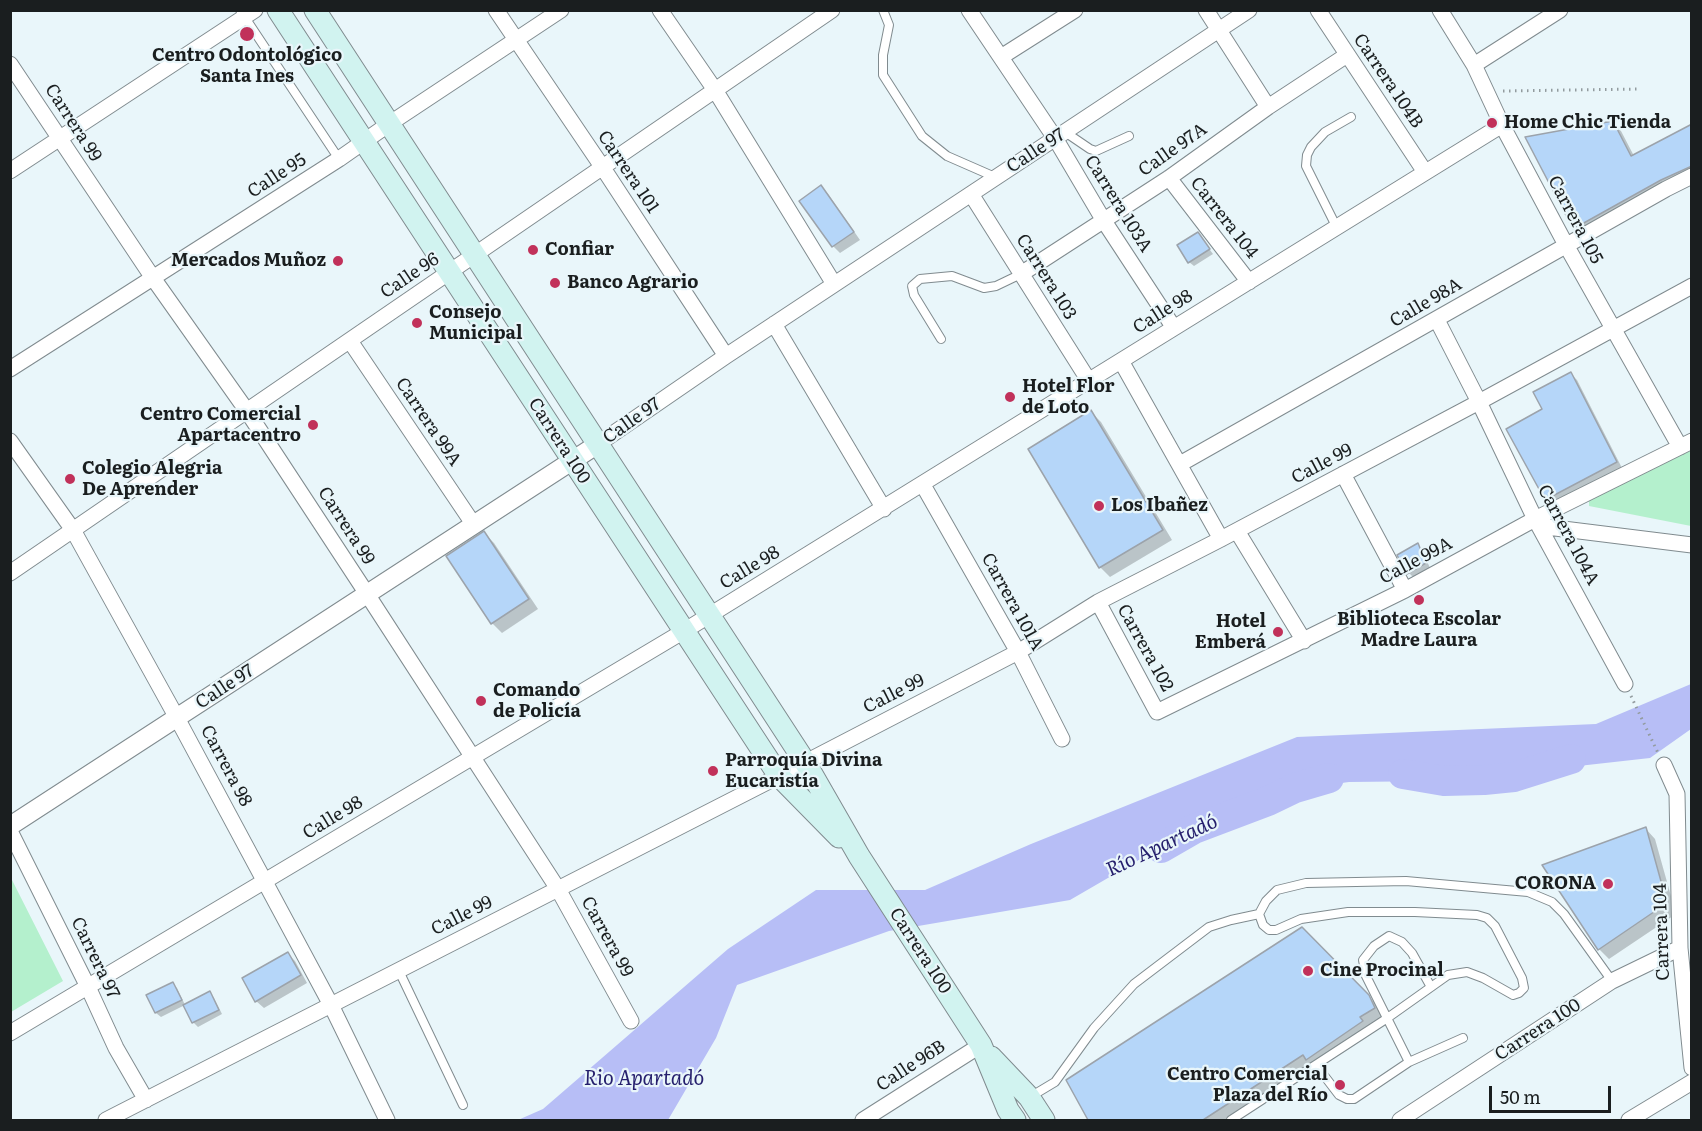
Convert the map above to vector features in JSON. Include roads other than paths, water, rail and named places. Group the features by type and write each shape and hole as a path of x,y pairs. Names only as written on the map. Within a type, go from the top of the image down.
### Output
{"main road":[{"name":"Carrera 100","path":"278,10 779,776 859,856"},
{"name":"Carrera 100","path":"315,10 805,762 859,856 956,1007 981,1045 1029,1098 1044,1120"},
{"name":"Carrera 100","path":"981,1045 1008,1110 1015,1120"}],"street":[{"name":"Carrera 101","path":"496,10 726,356"},
{"name":"Calle 95","path":"10,369 339,159 561,10"},
{"path":"660,10 715,90 834,284"},
{"name":"Calle 96","path":"10,573 603,168 715,90 813,16 832,10"},
{"name":"Carrera 103A","path":"969,10 1060,135 1104,221 1174,328"},
{"path":"1001,57 1075,10"},
{"path":"1206,10 1268,107"},
{"name":"Calle 97","path":"10,826 598,444 834,284 1249,10"},
{"name":"Carrera 104B","path":"1318,10 1425,172"},
{"name":"Carrera 105","path":"1440,10 1474,65 1502,125 1613,330 1686,444"},
{"path":"1474,65 1560,10"},
{"path":"10,171 247,13"},
{"name":"Calle 97A","path":"1021,274 1104,221 1347,55"},
{"name":"Carrera 99","path":"10,64 153,278 247,411 367,594 558,890 631,1021"},
{"name":"Calle 98","path":"10,1032 710,616 1502,125"},
{"name":"Calle 98A","path":"1180,464 1692,176"},
{"name":"Carrera 104","path":"1169,177 1249,282"},
{"name":"Carrera 103","path":"971,194 1089,381"},
{"name":"Calle 99","path":"106,1120 1018,652 1098,602 1238,531 1692,286"},
{"name":"Carrera 104A","path":"1437,320 1537,522 1628,689"},
{"path":"774,324 884,509"},
{"name":"Carrera 99A","path":"350,341 474,525"},
{"path":"1121,361 1221,539"},
{"name":"Carrera 98","path":"10,441 73,531 177,718 332,1005 387,1120"},
{"name":"Calle 99A","path":"1157,712 1405,590 1686,444"},
{"path":"1343,474 1405,590"},
{"name":"Carrera 101A","path":"923,485 1018,652 1062,739"},
{"path":"1537,522 1692,545"},
{"path":"1238,531 1304,641"},
{"name":"Carrera 102","path":"1098,602 1157,712"},
{"path":"1664,765 1684,793"},
{"name":"Carrera 104","path":"1684,793 1680,948 1692,1068"},
{"name":"Carrera 97","path":"10,831 116,1048 147,1100"},
{"name":"Carrera 100","path":"1400,1120 1612,981 1680,948"},
{"name":"Calle 96B","path":"863,1120 981,1045"},
{"path":"1629,1120 1692,1082"}],"lane":[{"path":"883,10 889,25 883,55 883,75 922,136 947,156 996,177"},
{"path":"247,13 339,159"},
{"path":"1336,228 1306,166 1307,155 1325,132 1351,117"},
{"path":"1060,135 1095,151 1130,136"},
{"path":"941,339 914,295 912,286 920,279 952,276 984,288 996,286 1021,274"},
{"path":"1029,1098 1055,1082 1094,1028 1134,984 1209,927 1259,914 1277,890 1306,883 1406,881 1528,892 1552,902 1564,914 1612,981"},
{"path":"1232,1120 1386,1019 1448,975 1467,972 1513,995 1524,988 1522,978 1496,926 1487,918 1477,915 1348,912 1301,919 1276,930 1269,930 1263,925 1259,914"},
{"path":"1409,1062 1366,976 1363,960 1374,946 1389,936 1402,942 1412,953 1431,987"},
{"path":"399,970 463,1105"},
{"path":"1316,1065 1339,1095 1347,1100 1354,1099 1409,1062 1463,1038"}],"water":[{"name":"Rio Apartadó","path":"1691,684 1691,729 1650,758 1444,781 1349,782 1251,795 1070,900 889,931 737,985 716,1038 668,1120 518,1120 543,1109 728,949 816,890 925,890 1031,844 1297,737 1596,724"}],"waterway":[{"name":"Río Apartadó","path":"1403,774 1444,781 1484,780 1514,777 1571,759"},
{"name":"Río Apartadó","path":"1161,848 1194,829 1268,801 1295,788 1329,778"}],"place":[{"name":"Centro Odontológico Santa Ines","path":"247,34"},
{"name":"Home Chic Tienda","path":"1492,123"},
{"name":"Confiar","path":"533,250"},
{"name":"Mercados Muñoz","path":"338,261"},
{"name":"Banco Agrario","path":"555,283"},
{"name":"Consejo Municipal","path":"417,323"},
{"name":"Hotel Flor de Loto","path":"1010,397"},
{"name":"Centro Comercial Apartacentro","path":"313,425"},
{"name":"Colegio Alegria De Aprender","path":"70,479"},
{"name":"Los Ibañez","path":"1099,506"},
{"name":"Biblioteca Escolar Madre Laura","path":"1419,600"},
{"name":"Hotel Emberá","path":"1278,632"},
{"name":"Comando de Policía","path":"481,701"},
{"name":"Parroquía Divina Eucaristía","path":"713,771"},
{"name":"CORONA","path":"1608,884"},
{"name":"Cine Procinal","path":"1308,971"},
{"name":"Centro Comercial Plaza del Río","path":"1340,1085"}]}
